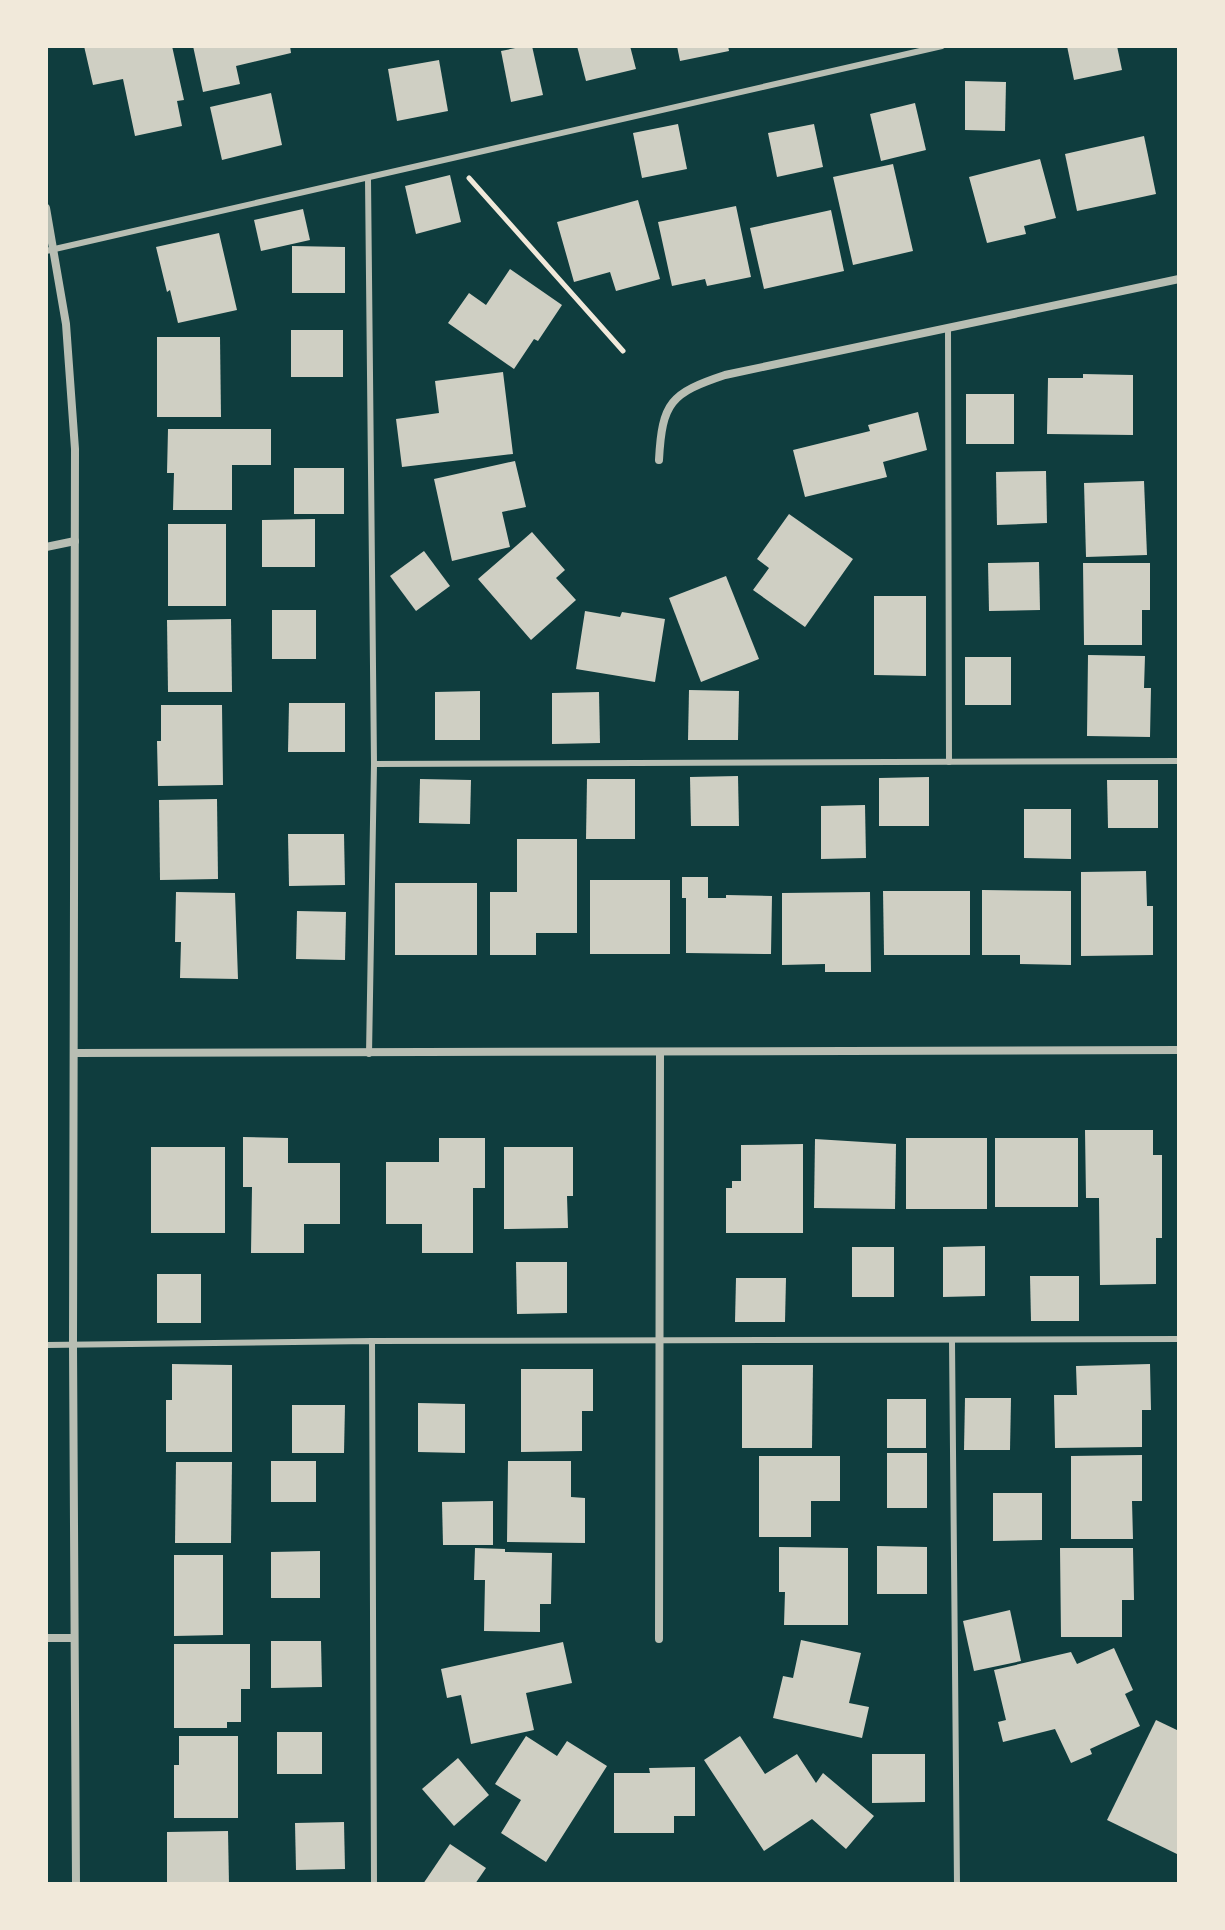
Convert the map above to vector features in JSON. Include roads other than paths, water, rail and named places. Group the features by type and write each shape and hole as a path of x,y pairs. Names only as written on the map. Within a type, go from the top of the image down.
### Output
{"street":[{"path":"46,208 72,380 75,449 73,1345 76,1884"},
{"path":"659,460 661,423 672,404 696,385 725,375 1179,279"},
{"path":"46,547 75,541"},
{"path":"75,1053 660,1054 1179,1050"},
{"path":"659,1639 660,1054"},
{"path":"46,1638 74,1638"}],"lane":[{"path":"50,250 942,46"},
{"path":"368,179 374,764 369,1054"},
{"path":"948,328 949,762"},
{"path":"374,764 1179,761"},
{"path":"46,1345 1179,1339"},
{"path":"372,1341 374,1884"},
{"path":"952,1342 957,1884"}]}
